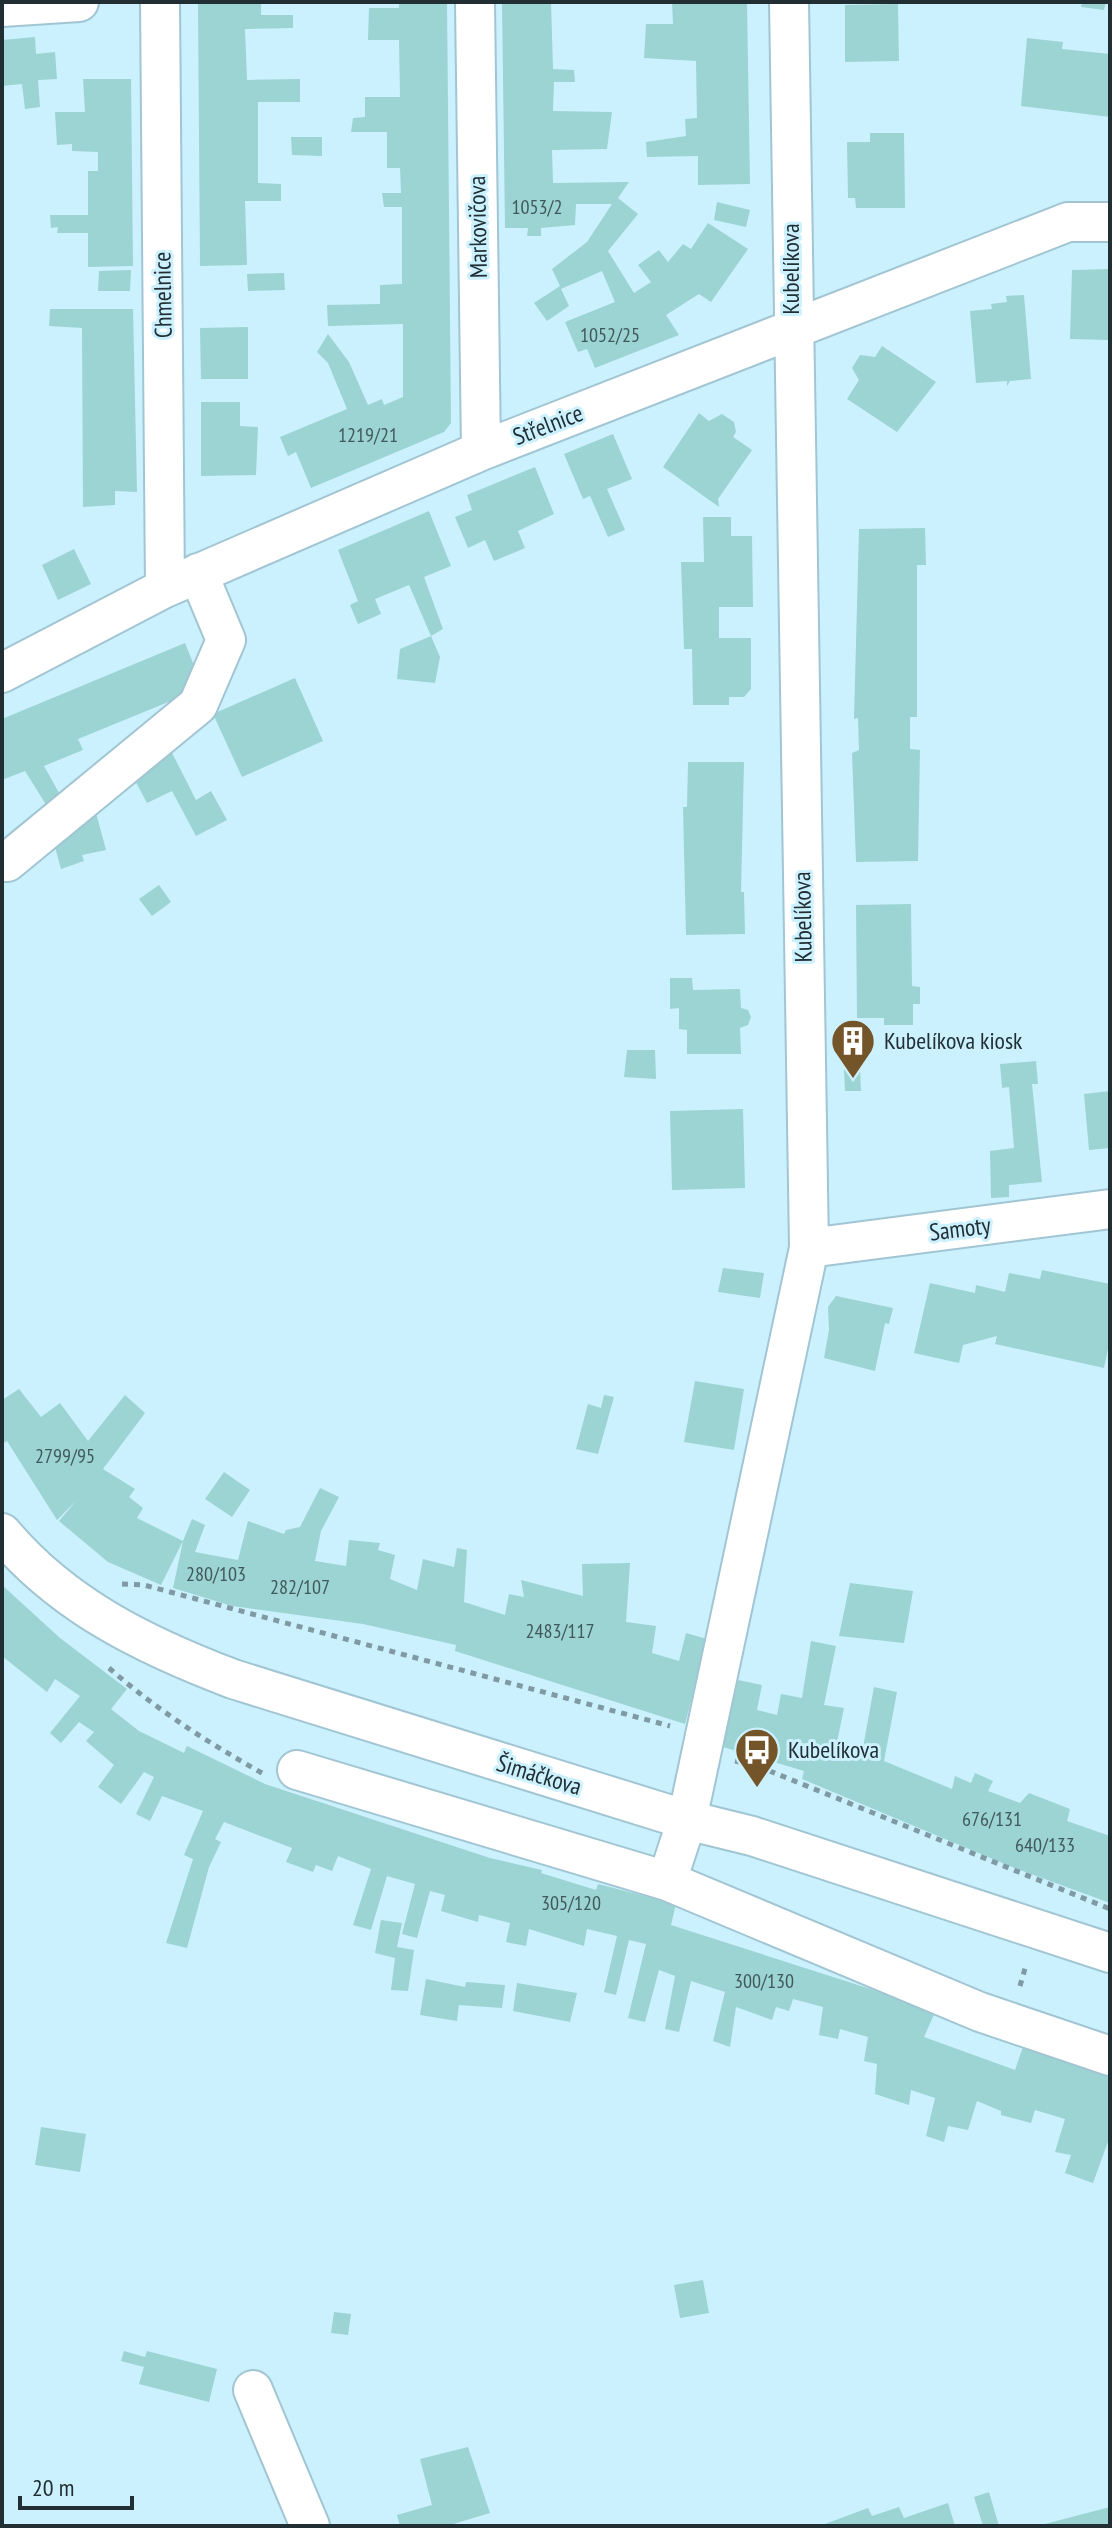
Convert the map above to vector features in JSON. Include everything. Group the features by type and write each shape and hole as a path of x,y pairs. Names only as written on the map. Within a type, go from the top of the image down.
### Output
{"street":[{"path":"2,7 79,2"},
{"name":"Chmelnice","path":"160,2 182,580"},
{"name":"Markovičova","path":"475,2 481,451"},
{"name":"Kubelíkova","path":"667,1881 687,1820 809,1248 791,330 789,2"},
{"name":"Střelnice","path":"2,673 182,580 481,451 1068,222 1110,222"},
{"path":"7,862 198,705 226,640 182,580"},
{"name":"Samoty","path":"809,1248 1110,1209"},
{"name":"Šimáčkova","path":"2,1533 52,1586 162,1653 233,1679 687,1820 752,1836 1110,1953"},
{"path":"297,1770 667,1881 980,2012 1110,2056"},
{"path":"253,2390 310,2526"}],"path":[{"path":"113,1584 144,1585 672,1727"},
{"path":"726,1760 755,1765 1110,1909"}],"building":[{"path":"198,2 261,2 261,15 293,15 293,28 245,29 247,80 300,79 300,102 258,102 258,183 281,184 281,201 245,201 247,265 200,266"},
{"path":"399,2 447,2 451,423 444,432 311,488 296,452 288,456 280,437 347,409 328,363 317,352 328,334 349,362 368,405 382,399 384,405 403,397 403,324 328,326 327,305 380,304 380,285 402,284 402,207 384,207 382,193 401,193 400,168 387,168 387,132 351,132 353,118 365,117 365,97 400,97 399,40 368,40 369,8 399,8"},
{"path":"502,2 551,2 553,69 574,70 575,82 554,82 553,111 612,112 607,149 552,150 553,183 629,182 618,198 638,214 608,251 634,293 651,282 638,265 659,250 668,262 683,244 691,249 708,223 748,249 711,302 699,294 666,315 679,335 595,368 587,349 578,352 565,322 615,302 602,271 561,289 569,306 547,321 534,303 560,286 552,269 587,242 612,204 576,204 575,225 541,228 541,236 527,236 528,228 505,228"},
{"path":"672,2 747,2 750,184 698,185 698,156 647,157 646,142 686,136 685,119 697,118 696,61 644,58 646,24 673,24"},
{"path":"1082,2 1106,2 1104,10 1081,7"},
{"path":"898,4 899,61 845,62 845,5"},
{"path":"35,37 36,54 55,52 57,79 38,80 40,107 25,109 22,84 2,86 2,40"},
{"path":"1027,38 1063,42 1062,49 1110,54 1110,117 1021,106"},
{"path":"83,79 131,79 133,266 88,267 88,233 57,233 58,227 51,228 50,215 88,215 88,171 98,171 98,152 72,151 72,144 57,145 55,112 85,112"},
{"path":"870,133 904,133 905,208 856,208 855,198 848,198 847,142 870,142"},
{"path":"291,137 322,137 322,156 292,155"},
{"path":"717,202 750,210 746,227 714,220"},
{"path":"1110,269 1110,340 1070,339 1072,270"},
{"path":"131,270 130,291 98,291 99,271"},
{"path":"284,273 285,290 248,291 247,274"},
{"path":"1024,295 1031,379 1010,381 1007,386 1007,381 976,383 970,311 992,309 991,304 1007,302 1006,296"},
{"path":"50,309 133,309 137,492 115,491 115,505 83,507 82,328 49,326"},
{"path":"248,327 248,379 201,379 200,328"},
{"path":"882,346 936,382 897,432 847,399 859,380 852,368 860,355 875,357"},
{"path":"201,402 240,402 240,426 258,427 256,475 201,476"},
{"path":"699,413 709,421 722,414 734,422 736,432 733,437 752,450 718,499 719,507 663,467"},
{"path":"613,434 632,479 607,489 625,530 608,537 590,496 583,499 564,454"},
{"path":"535,467 554,514 518,531 525,548 494,561 485,540 468,548 455,517 472,510 467,495"},
{"path":"429,511 451,566 424,577 443,629 431,636 409,585 375,599 381,614 358,624 350,605 358,601 338,550"},
{"path":"703,517 731,517 731,536 752,536 753,607 719,607 719,638 751,638 751,689 744,697 729,697 729,705 693,705 692,649 684,649 681,562 704,562"},
{"path":"925,528 926,565 917,565 917,717 910,717 910,749 920,750 918,861 856,862 852,753 859,750 858,718 854,719 859,529"},
{"path":"74,549 91,584 58,600 42,565"},
{"path":"431,636 440,657 435,683 397,679 400,649"},
{"path":"185,643 197,673 183,696 78,739 83,750 44,766 63,800 50,811 25,771 2,780 2,719"},
{"path":"295,678 323,741 242,777 213,714"},
{"path":"169,747 196,800 211,791 227,820 196,836 172,791 147,803 129,769"},
{"path":"688,762 744,762 741,892 744,892 745,934 686,935 683,807 687,807"},
{"path":"96,813 106,850 82,855 84,861 61,869 52,836"},
{"path":"159,885 171,902 152,916 139,899"},
{"path":"911,904 912,986 920,987 920,1004 913,1004 913,1025 884,1025 884,1018 857,1018 856,905"},
{"path":"670,978 692,978 693,990 740,989 741,1008 748,1010 751,1017 748,1025 740,1028 741,1054 687,1054 687,1030 679,1029 679,1008 670,1009"},
{"path":"627,1050 655,1050 656,1079 624,1077"},
{"path":"1036,1061 1038,1084 1032,1084 1042,1182 1009,1185 1009,1197 991,1198 990,1151 1014,1148 1009,1087 1002,1088 1000,1064"},
{"name":"Kubelíkova kiosk","path":"844,1069 860,1069 861,1091 845,1091"},
{"path":"1110,1091 1110,1148 1089,1150 1084,1094"},
{"path":"743,1109 745,1188 672,1190 670,1111"},
{"path":"723,1268 764,1273 760,1298 718,1292"},
{"path":"1042,1270 1110,1284 1110,1339 1104,1368 995,1344 997,1336 963,1345 959,1363 914,1353 930,1283 975,1293 976,1285 1005,1292 1009,1273 1040,1279"},
{"path":"836,1296 893,1308 889,1324 885,1323 875,1371 824,1358 829,1330 828,1307"},
{"path":"695,1381 744,1389 734,1450 684,1442"},
{"path":"19,1389 41,1417 60,1403 88,1441 125,1395 145,1413 103,1469 135,1489 129,1497 143,1508 137,1518 183,1541 161,1585 108,1562 59,1521 76,1501 57,1520 7,1441 2,1444 2,1400"},
{"path":"604,1395 614,1397 598,1454 576,1449 588,1404 601,1408"},
{"path":"224,1472 250,1490 232,1517 205,1499"},
{"path":"320,1488 339,1497 321,1531 315,1561 346,1566 349,1540 380,1543 378,1550 395,1555 390,1579 417,1590 423,1559 454,1567 457,1548 467,1550 464,1602 505,1615 509,1594 524,1597 521,1580 583,1596 582,1564 630,1563 626,1622 656,1626 652,1653 679,1661 686,1633 707,1639 685,1724 455,1651 456,1645 363,1624 232,1606 173,1588 183,1541 192,1519 205,1525 195,1552 238,1560 248,1521 284,1534 286,1530 300,1527"},
{"path":"850,1583 913,1591 904,1643 839,1636"},
{"path":"2,1585 60,1638 127,1689 111,1709 139,1731 184,1753 187,1746 265,1784 490,1858 542,1870 541,1873 596,1890 598,1884 676,1904 671,1925 936,2010 924,2037 1015,2070 1024,2044 1110,2075 1110,2136 1093,2183 1065,2173 1071,2155 1055,2152 1065,2119 1035,2110 1031,2123 1001,2115 1001,2111 977,2101 968,2130 948,2126 944,2142 926,2136 935,2098 911,2090 909,2105 875,2094 877,2064 864,2061 868,2037 840,2029 838,2039 819,2035 823,2007 793,1999 789,2011 776,2007 772,2020 736,2007 730,2047 713,2041 725,1992 691,1981 679,2032 665,2029 675,1976 659,1970 645,2022 628,2018 646,1944 629,1940 616,1995 604,1992 617,1936 587,1929 584,1946 529,1929 526,1946 506,1942 510,1923 479,1915 478,1922 441,1911 445,1895 430,1891 417,1938 402,1934 415,1884 387,1876 371,1930 353,1925 371,1869 338,1856 332,1871 316,1865 313,1872 286,1862 292,1848 224,1822 215,1839 221,1842 209,1867 187,1948 166,1943 193,1859 184,1855 203,1811 162,1796 150,1821 136,1814 154,1777 144,1772 121,1804 98,1787 114,1765 86,1741 94,1732 79,1722 61,1743 50,1733 80,1696 55,1679 47,1692 2,1656"},
{"path":"811,1641 836,1646 824,1705 844,1708 837,1742 862,1753 874,1687 897,1692 884,1761 952,1789 955,1776 971,1783 975,1773 993,1781 988,1791 1020,1803 1029,1793 1070,1809 1067,1821 1110,1836 1110,1903 1012,1867 802,1779 804,1771 723,1747 738,1680 762,1685 757,1710 777,1715 781,1694 802,1698"},
{"path":"381,1920 402,1923 397,1947 414,1950 408,1991 391,1990 395,1958 375,1953"},
{"path":"426,1979 465,1987 466,1982 505,1985 502,2008 459,2005 457,2021 420,2015"},
{"path":"517,1983 577,1993 570,2022 513,2011"},
{"path":"41,2127 86,2134 80,2172 35,2165"},
{"path":"703,2280 709,2313 680,2318 674,2285"},
{"path":"334,2312 351,2314 348,2335 331,2333"},
{"path":"124,2351 145,2357 147,2351 217,2369 209,2402 139,2384 144,2367 121,2361"},
{"path":"468,2447 490,2513 447,2526 400,2526 397,2515 432,2505 420,2459"},
{"path":"989,2492 999,2526 983,2526 974,2497"},
{"path":"948,2503 955,2526 825,2524 868,2508 872,2516 899,2507 904,2518"},
{"path":"1110,2507 1110,2526 1041,2526 1041,2525"}],"place":[{"name":"Kubelíkova kiosk","path":"853,1080"},
{"name":"Kubelíkova","path":"757,1789"}]}
